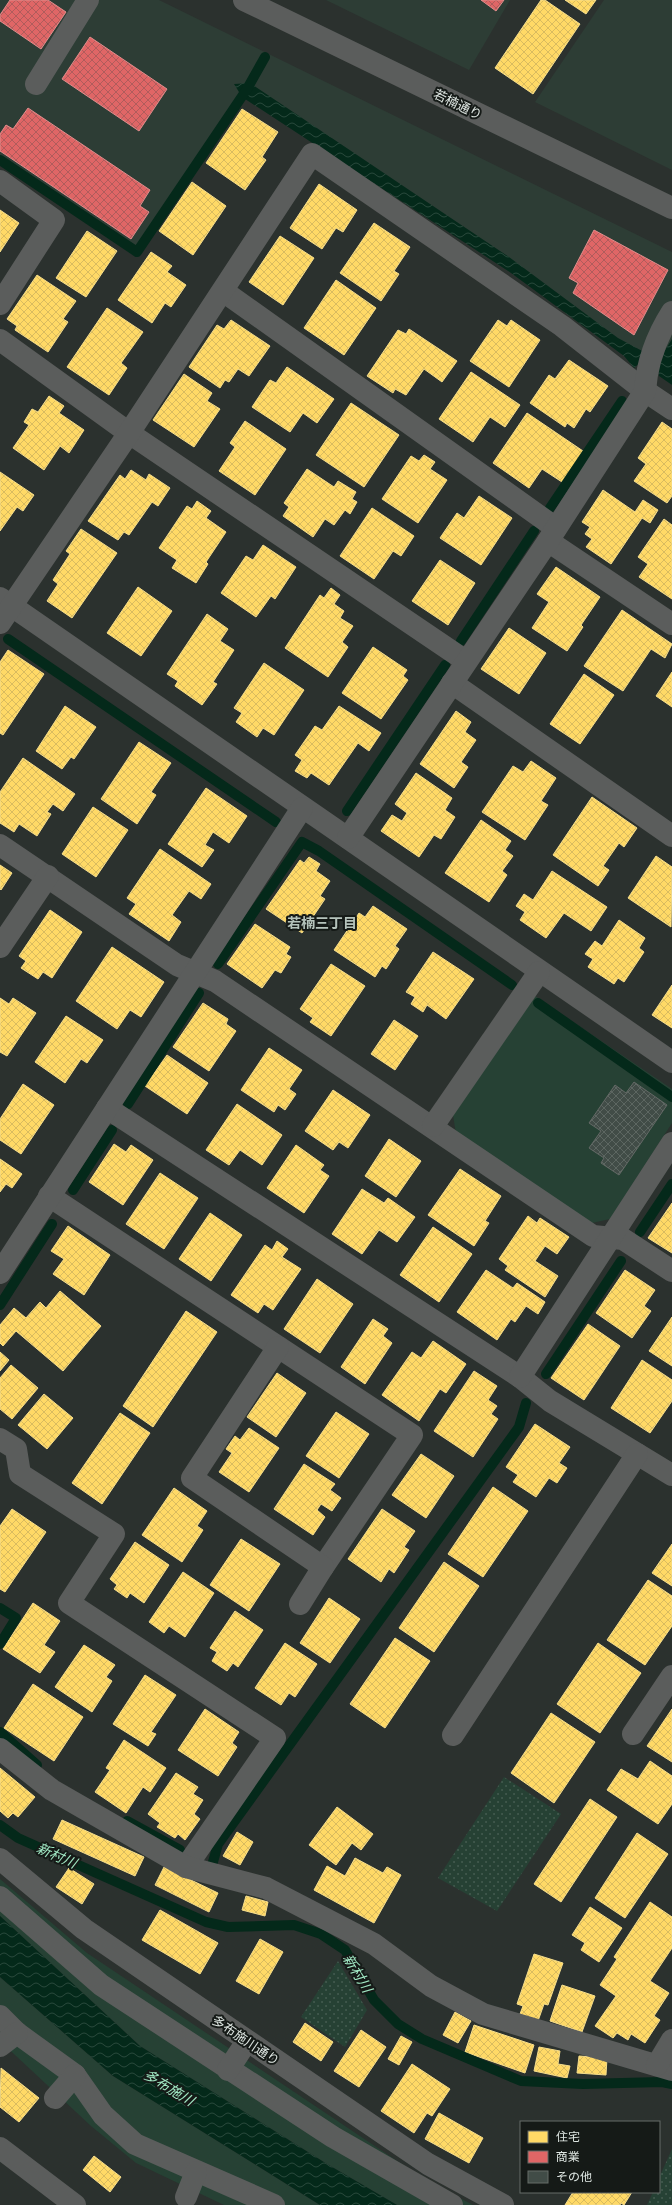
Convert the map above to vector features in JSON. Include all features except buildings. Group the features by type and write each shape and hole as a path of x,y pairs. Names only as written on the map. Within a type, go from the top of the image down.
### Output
{"street":[{"path":"36,84 88,0"},
{"name":"若楠通り","path":"244,0 672,208"},
{"path":"672,409 648,371 562,326 312,154 129,433 4,609 348,838 539,972 672,1062"},
{"path":"0,182 54,220 0,304"},
{"path":"223,291 672,624"},
{"path":"348,838 552,534 648,371 672,312"},
{"path":"0,340 129,433 466,661"},
{"path":"452,683 672,836"},
{"path":"0,1273 302,808"},
{"path":"0,845 48,876 177,965 215,981 433,1126 593,1236 623,1239 672,1271"},
{"path":"0,947 48,876"},
{"path":"433,1126 539,972"},
{"path":"107,1108 520,1377 550,1401 672,1475"},
{"path":"520,1377 672,1143"},
{"path":"49,1196 412,1434 300,1604"},
{"path":"278,1347 192,1478 323,1567"},
{"path":"0,1439 16,1449 20,1474 114,1534 69,1603 276,1738 186,1866"},
{"path":"453,1735 637,1454"},
{"path":"633,1734 672,1676"},
{"path":"0,1749 52,1790 186,1866 266,1888 374,1944 431,1986 483,2014 664,2067 672,2040"},
{"name":"多布施川通り","path":"0,1859 84,1929 428,2164 503,2205"},
{"path":"0,1897 101,1984 228,2070 333,2137 452,2205"},
{"path":"0,2016 8,2040 75,2075 103,2115 135,2144 274,2205"},
{"path":"228,2070 247,2041"},
{"path":"55,2098 75,2075"},
{"path":"0,2148 75,2205"},
{"path":"186,2197 196,2172"}],"shaded area":[{"path":"0,0 159,0 672,252 672,379 250,89 133,255 0,165"},
{"path":"326,0 510,0 469,70"},
{"path":"604,0 672,0 672,170 535,102"},
{"path":"535,996 672,1089 672,1123 610,1219 592,1223 456,1134 453,1115"},
{"path":"504,1777 561,1814 497,1911 438,1878"},
{"path":"0,1879 87,1953 424,2179 473,2205 397,2205 327,2164 140,2046 0,1916"},
{"path":"338,1961 367,2010 345,2047 301,2017"},
{"path":"0,1977 113,2076 320,2205 224,2205 136,2163 91,2126 0,2041"},
{"path":"672,2149 672,2205 647,2205 653,2193 660,2193 660,2176"}],"water":[{"path":"250,83 509,257 618,338 659,360 672,339 672,385 659,376 658,370 642,361 634,368 624,356 511,273 242,97 234,84"},
{"name":"多布施川","path":"0,1916 140,2046 327,2164 397,2205 320,2205 113,2076 0,1977"}],"waterway":[{"path":"0,160 137,252 247,89 265,57"},
{"path":"550,508 622,401"},
{"path":"461,641 534,531"},
{"path":"8,639 276,822"},
{"path":"347,811 445,665"},
{"path":"218,964 302,842 319,851 512,985"},
{"path":"128,1104 199,993"},
{"path":"538,1003 672,1097"},
{"path":"73,1190 112,1130"},
{"path":"640,1232 672,1184"},
{"path":"0,1305 52,1224"},
{"path":"546,1374 621,1261"},
{"path":"213,1862 218,1844 519,1427 526,1403"},
{"path":"0,1608 16,1618 0,1644"},
{"path":"0,1732 37,1765"},
{"path":"127,1821 180,1850"},
{"name":"新村川","path":"0,1825 18,1838 206,1922 228,1927 294,1925 321,1934 345,1950 374,2000 398,2024 422,2039 521,2081 583,2084 662,2082 672,2084"}],"district":[{"name":"若楠三丁目","path":"322,922"}]}
